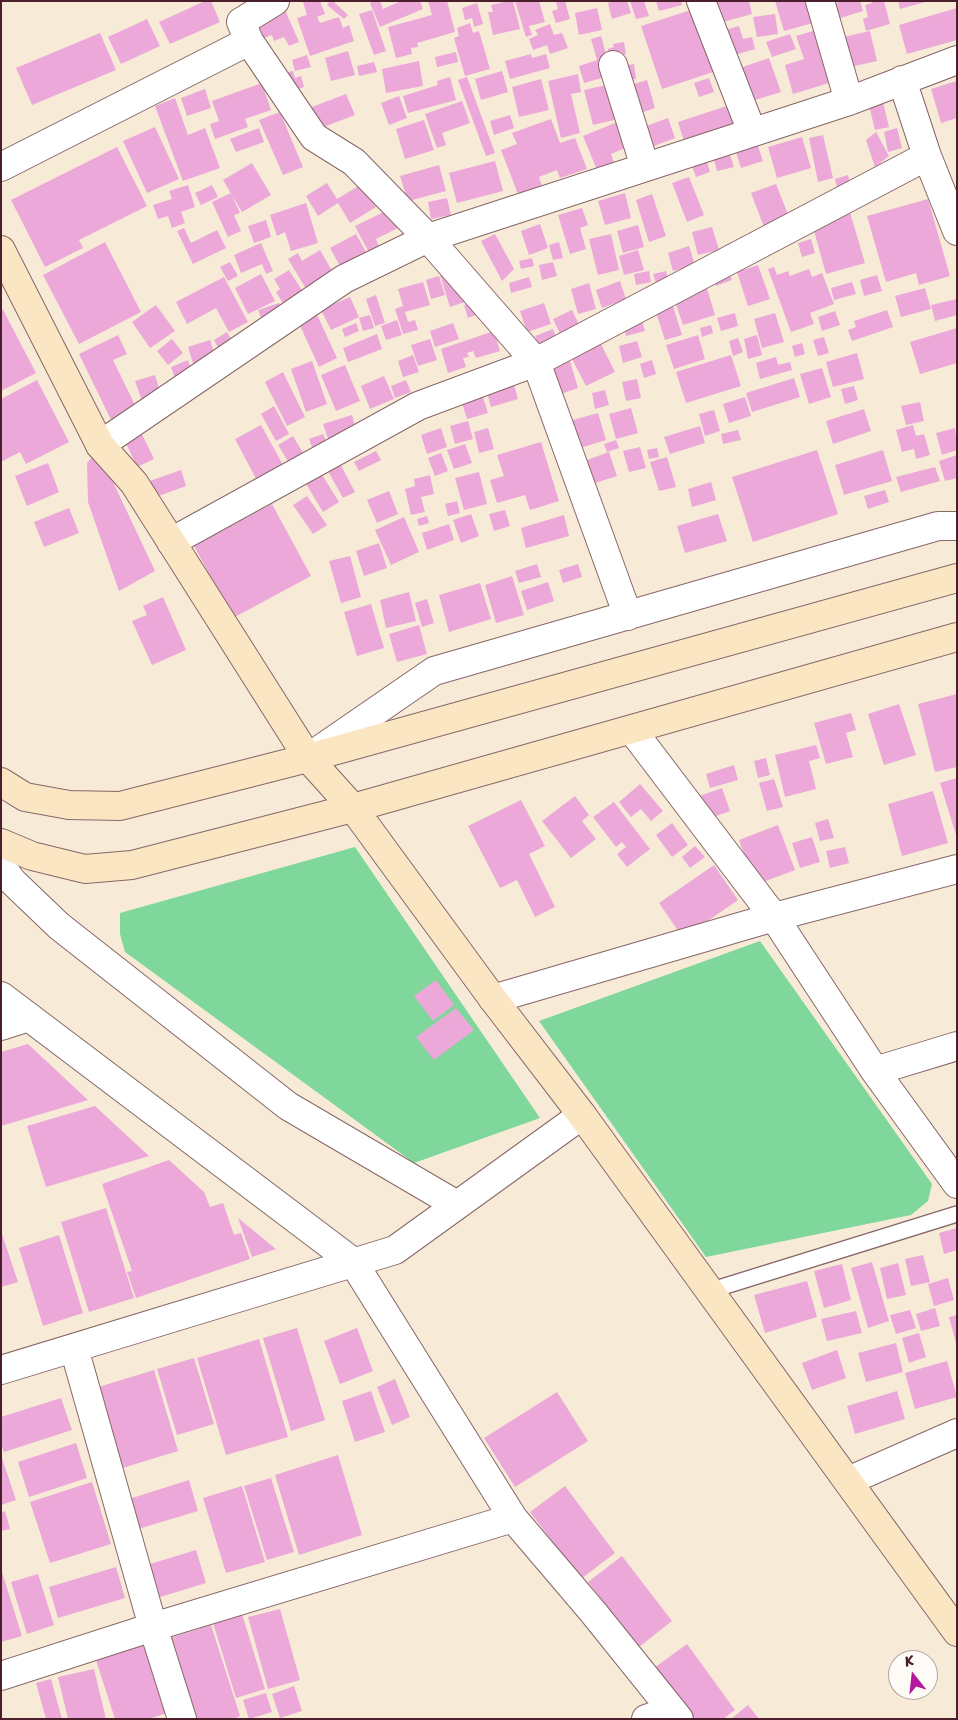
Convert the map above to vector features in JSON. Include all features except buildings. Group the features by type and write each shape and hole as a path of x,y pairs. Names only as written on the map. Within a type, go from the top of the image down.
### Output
{"main road":[{"path":"1,250 100,445 134,483 308,758 354,808 493,999 582,1115 957,1632"},
{"path":"1,782 26,797 69,805 120,806 308,758 957,578"},
{"path":"1,843 32,856 85,870 132,865 354,808 957,637"}],"street":[{"path":"275,1 241,22 249,41 314,137 354,162 428,238 536,362 628,616"},
{"path":"701,1 752,132"},
{"path":"820,1 849,101"},
{"path":"1,167 249,41"},
{"path":"100,445 344,279 428,238 849,101 957,60"},
{"path":"613,65 644,167"},
{"path":"902,80 927,156 957,231"},
{"path":"171,542 418,406 536,362 927,156"},
{"path":"308,758 434,671 938,526 957,526"},
{"path":"632,730 774,917 875,1071 957,1184"},
{"path":"1,866 12,881 59,926 288,1106 457,1205"},
{"path":"493,999 774,917 957,869"},
{"path":"1,996 353,1262 513,1518 676,1714 646,1719"},
{"path":"1,1026 29,1017"},
{"path":"875,1071 957,1046"},
{"path":"1,1370 395,1250 582,1115"},
{"path":"74,1348 153,1627 182,1719"},
{"path":"848,1481 957,1433"},
{"path":"1,1676 153,1627 513,1518"}],"lane":[{"path":"710,1291 957,1214"}],"green space":[{"path":"355,847 540,1118 414,1163 125,952 120,934 120,913"},
{"path":"760,941 932,1184 928,1201 911,1215 706,1257 539,1021"}]}
